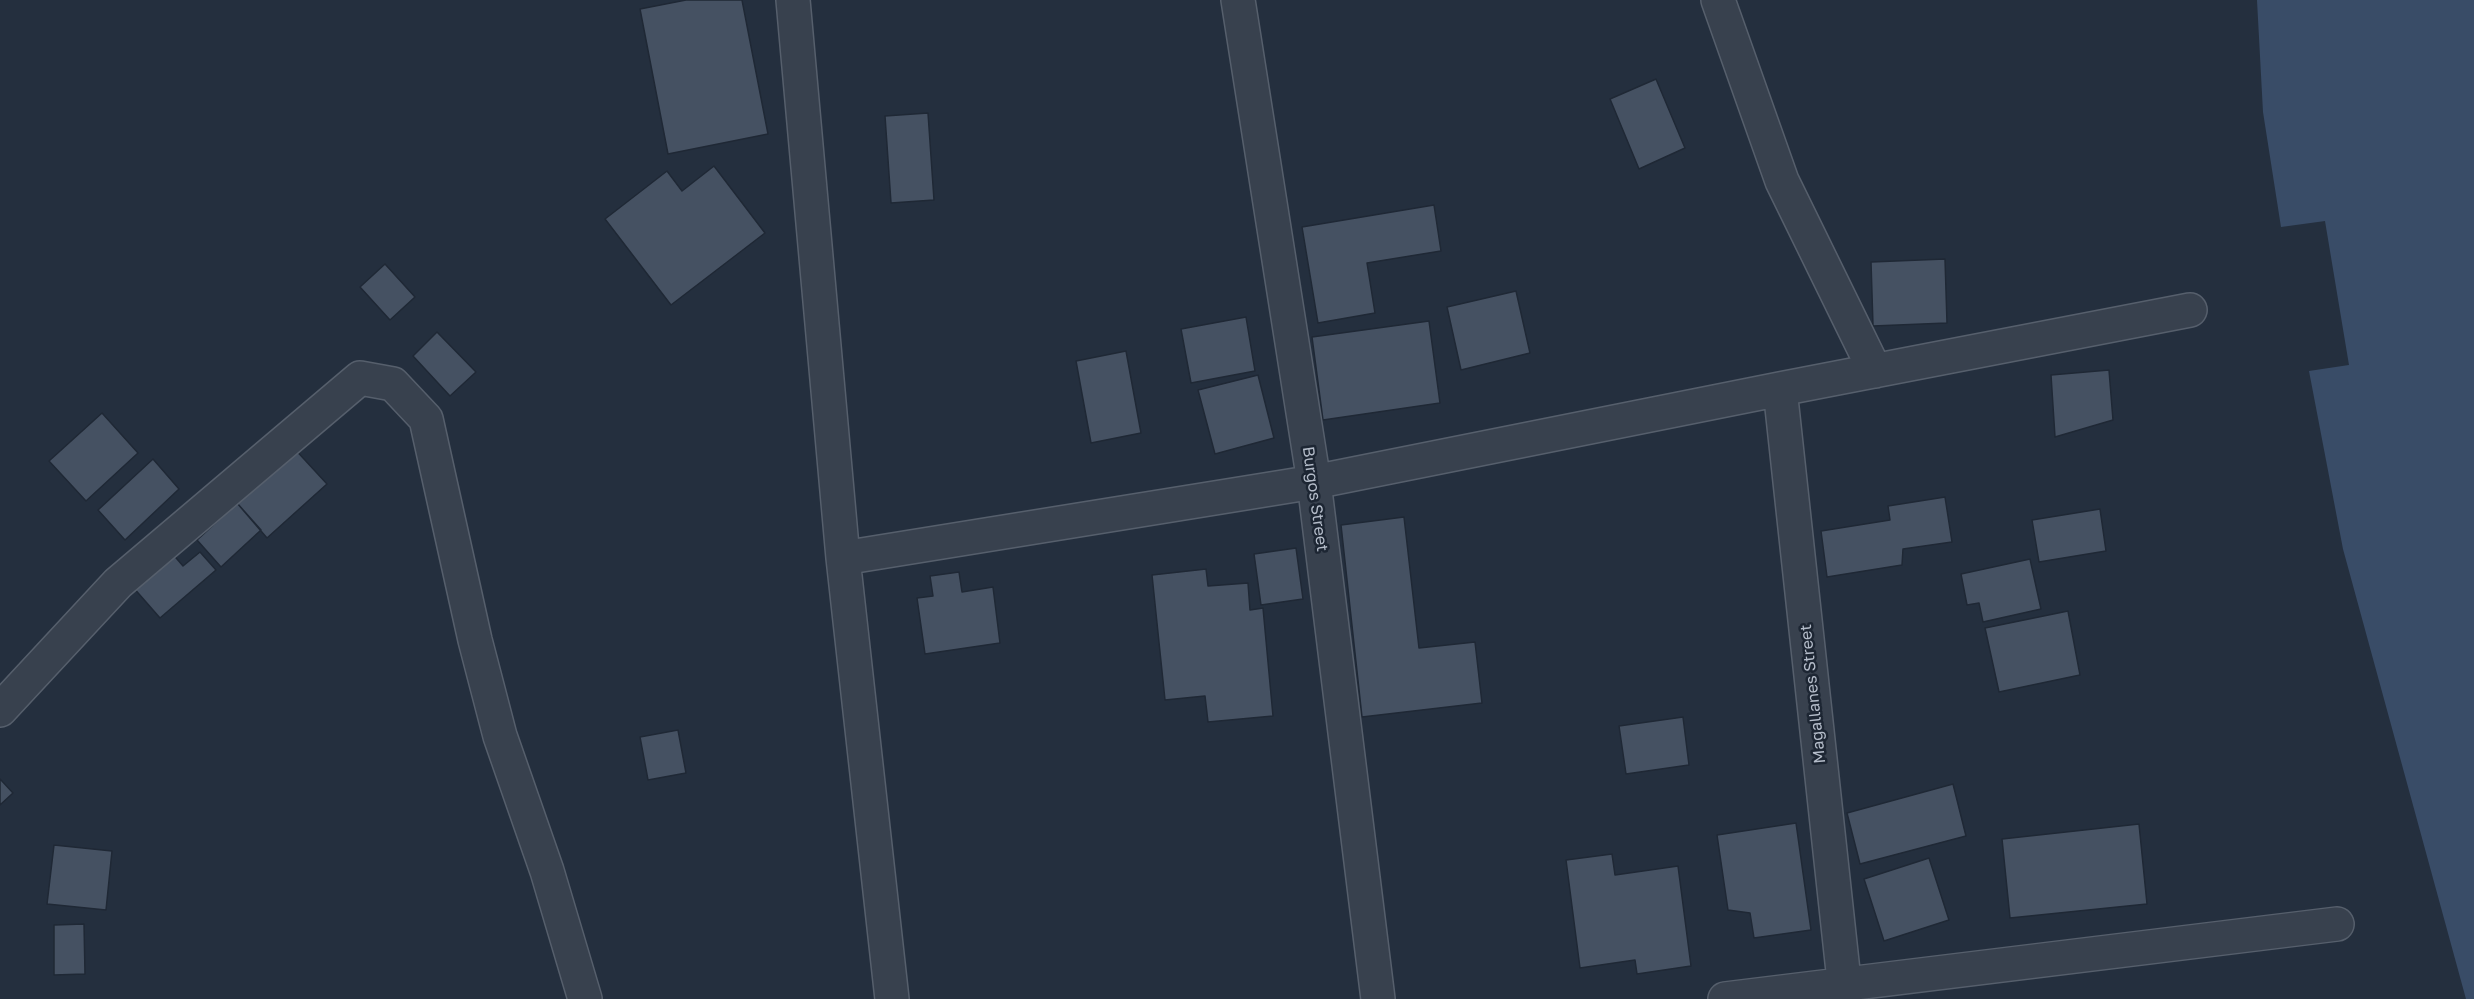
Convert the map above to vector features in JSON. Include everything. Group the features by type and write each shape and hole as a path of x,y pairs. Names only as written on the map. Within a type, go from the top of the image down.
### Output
{"street":[{"path":"793,0 843,558 892,999"},
{"name":"Burgos Street","path":"1238,0 1314,482 1378,999"},
{"path":"1718,0 1782,181 1875,371"},
{"path":"843,558 1314,482 1780,388 2190,310"},
{"path":"0,710 118,583 360,378 393,384 426,419 475,640 500,736 547,871 585,999"},
{"name":"Magallanes Street","path":"1780,388 1845,992"},
{"path":"1725,999 1845,992 2337,924"}],"water":[{"path":"2257,0 2474,0 2474,999 2466,999 2343,549 2309,371 2349,365 2325,221 2281,227 2263,112"}],"building":[{"path":"686,0 742,0 768,134 668,154 640,9"},
{"path":"1656,79 1685,148 1639,169 1610,99"},
{"path":"928,113 934,200 891,203 885,116"},
{"path":"714,166 765,233 671,305 605,219 667,171 682,191"},
{"path":"1434,205 1441,251 1367,263 1375,313 1318,323 1302,227"},
{"path":"1945,259 1947,323 1873,326 1871,262"},
{"path":"385,264 415,297 390,320 360,287"},
{"path":"1516,291 1530,353 1461,370 1447,307"},
{"path":"1246,317 1255,371 1191,383 1181,329"},
{"path":"1429,321 1440,403 1323,420 1312,337"},
{"path":"437,332 476,372 450,396 413,356"},
{"path":"1126,351 1141,433 1091,443 1076,361"},
{"path":"2109,370 2113,420 2055,437 2051,375"},
{"path":"1258,375 1274,438 1215,454 1198,390"},
{"path":"102,413 138,453 86,501 49,461"},
{"path":"292,446 327,484 267,538 237,503"},
{"path":"153,459 179,489 125,540 98,510"},
{"path":"1945,497 1952,542 1903,549 1902,565 1827,577 1821,531 1890,520 1888,506"},
{"path":"237,503 261,530 221,567 197,540"},
{"path":"2100,509 2106,551 2039,562 2032,520"},
{"path":"1404,517 1419,648 1475,642 1482,703 1362,717 1341,525"},
{"path":"1296,548 1303,599 1261,605 1254,554"},
{"path":"171,552 183,566 200,552 216,570 160,618 132,586"},
{"path":"2030,559 2041,609 1983,622 1979,603 1967,605 1961,574"},
{"path":"1206,569 1208,586 1248,583 1250,610 1263,608 1273,716 1208,722 1205,696 1165,700 1152,575"},
{"path":"959,572 962,592 993,587 1000,643 925,654 917,598 933,596 930,576"},
{"path":"2068,611 2080,675 1999,692 1985,628"},
{"path":"1683,717 1689,765 1626,774 1619,726"},
{"path":"678,730 686,773 648,780 640,737"},
{"path":"0,779 13,793 0,805"},
{"path":"1953,784 1966,836 1860,864 1847,813"},
{"path":"1796,823 1811,930 1754,938 1750,913 1728,910 1717,835"},
{"path":"2139,824 2147,904 2010,918 2002,839"},
{"path":"54,845 112,851 106,910 47,904"},
{"path":"1612,854 1615,875 1678,866 1691,966 1637,974 1635,960 1580,968 1566,860"},
{"path":"1929,858 1949,920 1884,941 1864,879"},
{"path":"84,924 85,974 54,975 54,925"}]}
